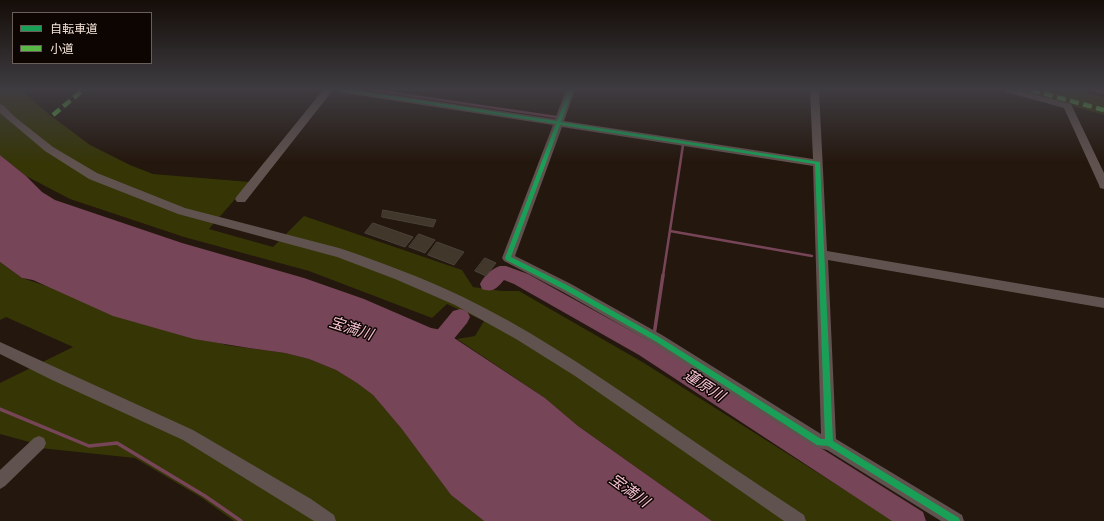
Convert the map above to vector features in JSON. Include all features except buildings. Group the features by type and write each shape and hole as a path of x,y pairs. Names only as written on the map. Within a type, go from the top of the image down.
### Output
{"street":[{"path":"8,114 49,149 92,176 182,211 338,253 364,262 419,283 473,309 556,356 798,521"},
{"path":"241,199 309,114"},
{"path":"502,114 818,163"},
{"path":"562,114 508,258 567,288 657,339 820,442 829,443 956,521"},
{"path":"816,114 829,443"},
{"path":"1072,114 1104,185"},
{"path":"821,254 1104,303"},
{"path":"0,348 57,376 188,435 305,505 328,521"},
{"path":"0,481 39,443"}],"shaded area":[{"path":"0,114 49,114 90,145 130,165 153,174 250,182 209,229 273,247 304,216 462,270 473,287 502,291 519,291 644,363 894,521 712,521 578,426 545,398 457,339 475,336 484,321 447,304 432,318 309,271 184,237 70,199 26,176 0,155"},
{"path":"0,262 22,278 226,345 285,353 309,359 336,370 373,395 401,428 451,495 484,521 234,521 202,498 135,458 40,448 33,443 0,434 0,383 73,347 6,317 0,320"}],"water":[{"name":"宝満川","path":"0,155 26,176 42,192 55,200 182,243 304,278 364,299 431,328 442,330 545,398 578,426 712,521 484,521 451,495 401,428 373,395 336,370 309,359 285,353 194,339 113,316 33,280 22,278 0,262"}],"waterway":[{"path":"538,114 556,117"},
{"path":"663,276 683,145"},
{"path":"670,231 812,256"},
{"name":"蓮原川","path":"496,270 500,273"},
{"name":"蓮原川","path":"489,284 500,273 506,273 521,279 646,349 914,521"},
{"path":"654,335 663,275"},
{"name":"蓮原川","path":"431,352 460,317"},
{"name":"蓮原川","path":"646,349 651,343"},
{"path":"0,409 89,446 117,443 205,496 241,521"}],"cycle path":[{"path":"502,114 818,163 829,443 956,521"},
{"path":"562,114 508,258 567,288 657,339 820,442 829,443"}]}
